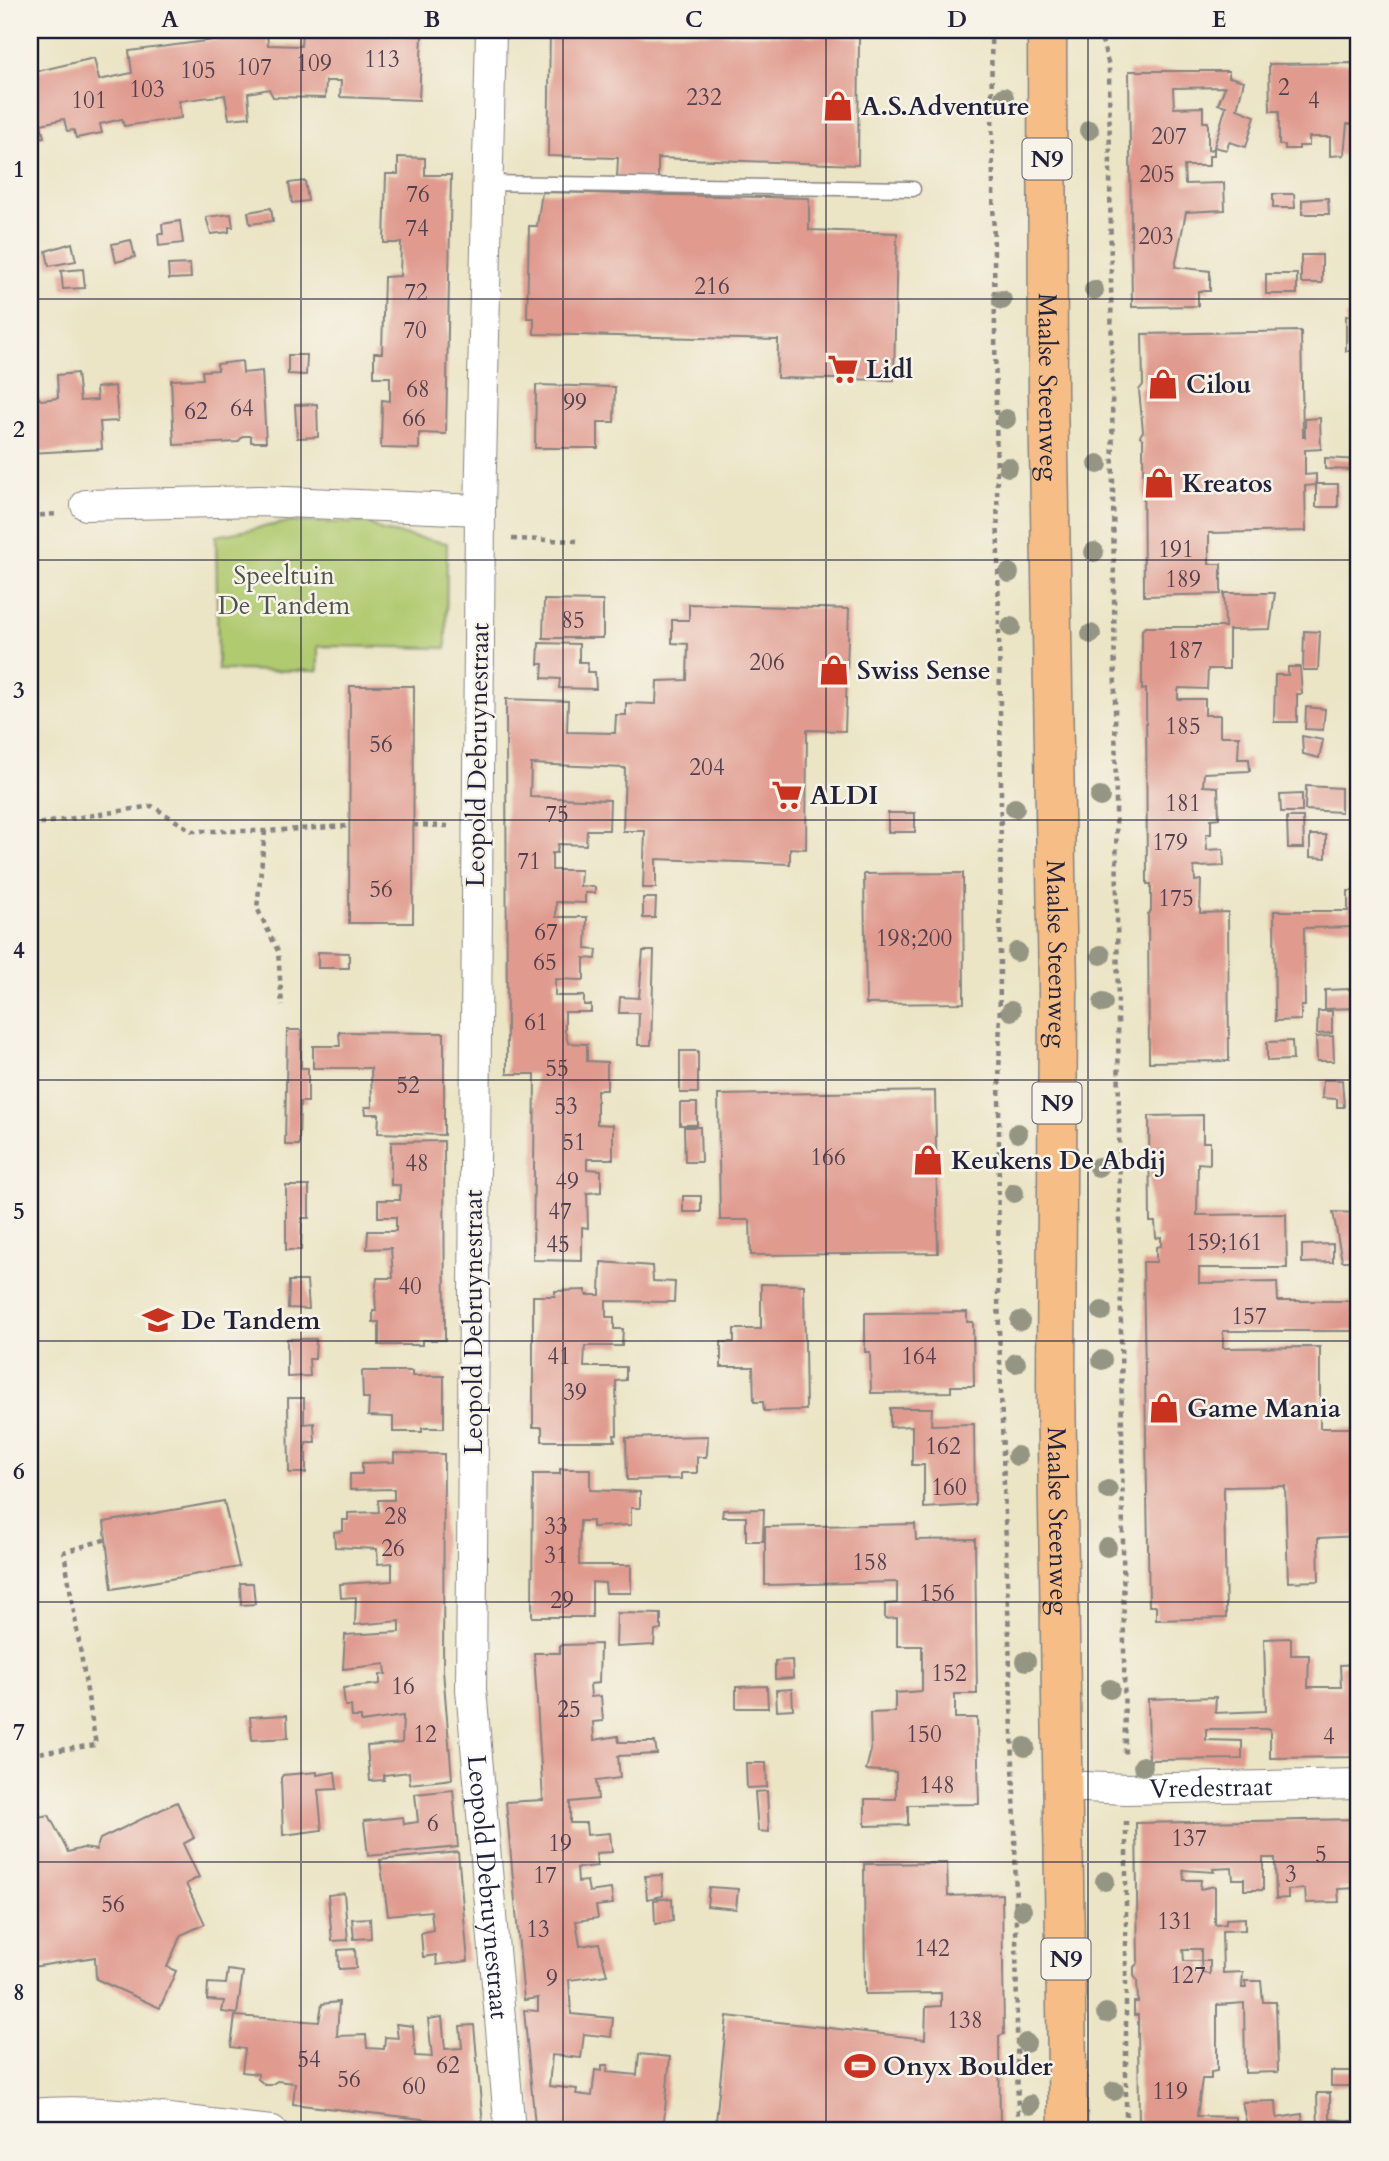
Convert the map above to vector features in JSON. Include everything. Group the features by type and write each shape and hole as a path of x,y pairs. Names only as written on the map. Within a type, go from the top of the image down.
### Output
{"main road":[{"name":"Maalse Steenweg","path":"1047,30 1048,391 1058,989 1056,1385 1068,2131"}],"street":[{"name":"Leopold Debruynestraat","path":"491,30 480,524 471,1689 510,2131"},
{"path":"86,505 260,500 480,524"},
{"name":"Vredestraat","path":"1064,1786 1126,1789 1359,1784"},
{"path":"30,2114 129,2116 272,2131"}],"lane":[{"path":"487,183 913,189"}],"path":[{"path":"991,30 1002,785 998,1298 1015,1826 1018,2131"},
{"path":"1099,30 1109,66 1126,1789 1126,2131"},
{"path":"480,524 581,541"},
{"path":"30,825 152,806 191,831 265,831 349,826"},
{"path":"265,831 257,908 278,951 282,1006"},
{"path":"30,1754 96,1745 64,1552 107,1539"}],"green space":[{"name":"Speeltuin De Tandem","path":"289,522 369,523 382,531 447,543 446,648 318,646 318,671 218,670 216,536"}],"building":[{"path":"550,30 859,37 858,165 658,158 658,179 617,178 618,158 548,156"},
{"path":"302,31 422,36 419,100 340,97 341,81 326,81 325,98 273,97 269,89 248,93 250,117 229,119 225,95 179,101 181,118 124,126 122,119 100,124 102,133 76,138 74,130 67,131 64,119 41,124 44,137 30,140 30,73 94,58 99,80 132,73 129,51 267,33 268,45 301,46"},
{"path":"1359,63 1359,124 1347,124 1344,155 1330,156 1330,137 1309,137 1309,146 1299,146 1299,149 1285,149 1285,145 1279,145 1279,111 1270,111 1269,64"},
{"path":"1129,71 1229,71 1229,77 1244,81 1237,109 1255,116 1246,147 1229,142 1227,150 1214,147 1226,106 1218,104 1225,87 1173,88 1174,108 1203,107 1203,122 1208,122 1208,150 1214,149 1214,156 1209,156 1209,166 1184,166 1185,184 1224,183 1225,210 1186,212 1175,267 1210,271 1210,291 1198,291 1198,306 1132,307"},
{"path":"398,157 425,158 425,175 451,175 446,434 419,433 419,449 381,448 382,400 390,401 390,377 374,377 374,353 382,353 384,277 400,276 401,243 384,243 386,174 398,174"},
{"path":"305,181 308,201 292,203 289,183"},
{"path":"542,192 809,198 809,230 897,233 894,380 777,378 778,340 534,334 534,318 527,318 529,226 537,226"},
{"path":"1273,194 1294,194 1295,208 1273,208"},
{"path":"1328,198 1329,214 1302,214 1302,200"},
{"path":"271,208 273,221 250,224 248,212"},
{"path":"231,214 233,227 229,227 229,232 211,234 206,217"},
{"path":"180,221 183,243 159,246 158,234 163,234 162,224"},
{"path":"131,240 135,257 116,262 112,244"},
{"path":"72,243 76,261 49,266 46,251"},
{"path":"1301,255 1322,255 1322,283 1301,283"},
{"path":"190,264 191,278 169,279 168,265"},
{"path":"83,269 85,288 63,289 61,271"},
{"path":"1266,274 1297,274 1297,294 1266,294"},
{"path":"1359,315 1359,351 1346,351 1346,316"},
{"path":"1301,331 1303,437 1305,419 1320,418 1321,449 1305,450 1305,475 1316,474 1316,484 1338,484 1338,507 1316,507 1316,485 1305,486 1306,531 1209,533 1209,564 1221,564 1221,594 1144,596 1143,439 1140,436 1143,431 1139,390 1143,385 1142,334"},
{"path":"288,355 307,355 306,375 288,374"},
{"path":"242,361 243,373 262,371 266,442 251,442 251,436 243,436 238,442 174,445 171,380 203,379 202,371 218,370 217,364"},
{"path":"77,373 80,401 97,400 96,388 115,386 118,421 100,422 102,449 30,453 30,389 41,400 58,398 57,375"},
{"path":"536,385 615,387 614,422 598,422 598,448 535,448"},
{"path":"317,404 318,437 297,438 295,405"},
{"path":"1325,458 1359,460 1359,470 1325,469"},
{"path":"1224,593 1275,593 1270,629 1229,630 1229,669 1208,669 1207,689 1179,688 1178,691 1178,699 1205,699 1205,715 1220,715 1220,736 1239,736 1238,759 1249,759 1250,771 1204,773 1203,786 1218,787 1219,818 1211,819 1211,834 1206,834 1207,850 1223,849 1224,866 1194,867 1195,881 1201,880 1200,913 1228,912 1229,1061 1149,1062 1148,914 1151,911 1151,884 1147,884 1146,689 1142,690 1142,630 1145,627 1225,627"},
{"path":"544,600 603,601 603,638 543,638"},
{"path":"689,604 849,609 845,731 807,730 806,849 790,848 790,864 656,859 656,888 643,888 645,831 623,831 625,768 531,764 530,797 610,800 609,830 587,830 586,845 558,844 557,853 552,853 552,870 581,870 580,886 595,887 595,893 585,893 585,903 556,902 556,917 587,917 586,949 597,950 596,959 584,958 584,980 555,979 555,996 584,996 584,1005 591,1005 591,1012 565,1012 565,1031 568,1043 587,1044 587,1061 607,1062 607,1090 597,1090 597,1124 613,1125 613,1159 587,1159 587,1169 601,1170 601,1192 587,1193 588,1228 582,1227 582,1261 533,1260 535,1074 507,1074 506,699 568,701 567,732 615,733 616,715 626,715 626,703 656,704 657,681 687,680 688,644 672,643 672,620 689,620"},
{"path":"1304,631 1320,632 1318,670 1303,670"},
{"path":"539,643 579,644 579,662 588,662 587,672 595,672 596,689 559,688 560,679 542,678 543,664 538,664"},
{"path":"1288,667 1300,667 1302,694 1297,694 1297,722 1274,722 1275,675 1288,675"},
{"path":"350,686 414,686 413,923 349,923"},
{"path":"1306,707 1325,709 1323,730 1305,729"},
{"path":"1302,736 1323,740 1319,758 1303,754"},
{"path":"1306,786 1341,788 1341,812 1305,810"},
{"path":"1302,794 1302,812 1281,812 1280,795"},
{"path":"888,813 915,813 915,832 888,832"},
{"path":"1287,817 1303,817 1304,848 1288,848"},
{"path":"1310,835 1326,835 1326,858 1310,857"},
{"path":"963,873 964,1003 866,1004 864,874"},
{"path":"1348,891 1359,891 1359,927 1304,928 1305,1006 1301,1006 1301,1020 1275,1021 1274,911 1348,911"},
{"path":"643,898 656,898 655,918 643,918"},
{"path":"643,951 654,951 651,1045 638,1045 639,1013 619,1013 620,997 639,998"},
{"path":"318,952 349,953 349,968 318,968"},
{"path":"1325,990 1359,991 1359,1008 1325,1009"},
{"path":"1318,1011 1332,1011 1332,1033 1317,1034"},
{"path":"287,1030 301,1030 301,1068 308,1068 308,1102 300,1102 299,1145 285,1145"},
{"path":"339,1032 444,1033 444,1135 378,1133 379,1114 366,1114 365,1107 372,1107 371,1068 313,1068 313,1046 340,1046"},
{"path":"1333,1036 1334,1061 1317,1061 1316,1037"},
{"path":"1292,1041 1293,1060 1267,1061 1267,1042"},
{"path":"680,1051 698,1051 698,1093 680,1093"},
{"path":"1323,1080 1342,1080 1344,1107 1337,1107 1337,1099 1322,1098"},
{"path":"935,1091 938,1253 751,1255 750,1220 720,1220 718,1095"},
{"path":"680,1103 697,1103 697,1125 680,1125"},
{"path":"1203,1115 1203,1142 1210,1142 1210,1164 1198,1163 1197,1215 1286,1214 1287,1268 1199,1268 1199,1283 1277,1282 1278,1301 1351,1301 1357,1331 1223,1331 1223,1348 1320,1347 1320,1428 1359,1428 1359,1536 1318,1538 1319,1581 1288,1582 1285,1486 1224,1487 1226,1618 1156,1620 1156,1606 1149,1606 1143,1262 1156,1262 1156,1247 1161,1246 1161,1237 1156,1238 1155,1222 1150,1222 1149,1116"},
{"path":"684,1127 700,1127 701,1162 685,1162"},
{"path":"444,1141 445,1340 422,1340 422,1345 379,1345 379,1322 373,1322 373,1311 376,1311 375,1294 377,1278 393,1278 391,1248 367,1249 368,1231 396,1231 396,1217 378,1217 378,1200 400,1200 400,1185 391,1185 391,1142"},
{"path":"286,1186 309,1186 309,1218 302,1218 301,1250 286,1250"},
{"path":"683,1196 701,1196 701,1212 683,1212"},
{"path":"1333,1212 1359,1213 1359,1261 1342,1261"},
{"path":"1333,1244 1333,1262 1302,1263 1302,1245"},
{"path":"601,1262 652,1266 653,1281 675,1282 674,1302 606,1301 606,1317 614,1317 614,1329 623,1329 622,1346 585,1346 584,1367 626,1367 626,1380 616,1381 615,1441 542,1441 542,1427 533,1427 533,1296 555,1296 555,1291 586,1290 586,1295 600,1295"},
{"path":"289,1281 307,1281 309,1309 288,1308"},
{"path":"761,1284 804,1285 806,1410 764,1411 763,1402 754,1402 753,1367 721,1367 721,1342 734,1342 734,1329 761,1329"},
{"path":"967,1312 967,1322 973,1322 974,1386 951,1386 951,1392 871,1393 870,1352 865,1352 865,1313"},
{"path":"287,1339 316,1339 315,1359 309,1359 310,1376 287,1377"},
{"path":"362,1371 412,1371 412,1376 444,1376 444,1428 422,1428 422,1432 393,1432 393,1417 368,1416 369,1398 363,1398"},
{"path":"288,1398 304,1398 304,1424 314,1423 315,1442 306,1442 306,1473 289,1473"},
{"path":"890,1408 932,1408 931,1425 974,1424 975,1505 924,1508 924,1465 912,1465 912,1426 890,1427"},
{"path":"708,1436 706,1457 697,1457 697,1473 681,1473 681,1479 627,1480 626,1438"},
{"path":"394,1453 444,1454 443,1670 452,1779 410,1784 409,1772 384,1775 384,1780 370,1781 367,1746 402,1743 403,1716 361,1722 361,1717 352,1717 351,1706 345,1706 343,1688 380,1684 380,1675 386,1674 385,1664 343,1669 345,1635 400,1632 400,1621 355,1625 356,1597 341,1598 340,1584 392,1581 392,1563 378,1564 377,1549 335,1547 334,1532 343,1531 343,1520 348,1520 348,1513 379,1512 378,1500 394,1500 394,1489 350,1490 350,1474 362,1474 362,1463 394,1462"},
{"path":"560,1469 590,1469 590,1490 640,1492 640,1508 631,1508 631,1525 592,1527 592,1521 580,1521 579,1565 631,1565 631,1593 606,1593 605,1583 592,1582 592,1617 532,1617 533,1474 560,1474"},
{"path":"224,1501 239,1567 112,1589 104,1522"},
{"path":"764,1509 763,1541 746,1541 746,1517 722,1517 723,1510"},
{"path":"915,1524 916,1540 975,1539 977,1694 955,1694 955,1718 977,1718 979,1804 908,1805 908,1825 865,1826 865,1799 896,1799 896,1772 866,1770 871,1750 870,1713 895,1712 895,1693 922,1691 922,1646 897,1646 897,1618 885,1619 885,1604 897,1603 897,1582 765,1585 765,1527"},
{"path":"240,1583 253,1583 255,1604 241,1605"},
{"path":"617,1613 661,1614 661,1630 655,1631 654,1645 616,1647"},
{"path":"1291,1638 1291,1655 1309,1655 1308,1687 1341,1687 1340,1665 1357,1664 1359,1757 1270,1758 1270,1729 1206,1729 1206,1740 1242,1741 1242,1759 1149,1760 1148,1699 1216,1697 1215,1713 1266,1711 1264,1639"},
{"path":"600,1644 599,1683 590,1684 591,1697 601,1696 603,1721 593,1722 594,1740 618,1736 619,1742 655,1742 657,1754 618,1756 620,1778 596,1781 598,1799 570,1802 570,1823 586,1823 587,1835 610,1833 612,1852 596,1853 597,1866 577,1868 578,1882 587,1881 589,1892 611,1889 613,1904 596,1906 598,1918 576,1921 580,1946 599,1943 607,1975 569,1980 571,2014 613,2018 611,2037 584,2034 581,2058 552,2055 549,2086 577,2089 576,2094 592,2096 595,2070 602,2071 602,2065 608,2065 607,2072 637,2075 639,2054 670,2057 663,2131 540,2131 535,2125 524,2010 538,2011 538,1998 524,2000 506,1802 543,1800 534,1653 560,1653 560,1645"},
{"path":"792,1660 793,1678 775,1679 775,1661"},
{"path":"767,1686 768,1708 736,1708 736,1687"},
{"path":"792,1689 793,1709 777,1710 776,1690"},
{"path":"287,1715 288,1738 252,1740 250,1717"},
{"path":"746,1763 766,1763 767,1787 747,1788"},
{"path":"317,1772 317,1775 335,1772 337,1789 318,1790 322,1830 283,1835 281,1778 283,1775"},
{"path":"453,1790 458,1847 368,1856 364,1821 403,1817 404,1824 418,1822 415,1794"},
{"path":"767,1791 769,1832 758,1831 755,1792"},
{"path":"177,1802 194,1838 183,1844 199,1877 186,1884 205,1924 181,1935 167,1967 176,1971 160,2008 96,1979 95,1957 32,1967 30,1818 49,1815 68,1852 83,1848 96,1850 100,1839"},
{"path":"1359,1819 1359,1888 1338,1889 1339,1902 1306,1903 1305,1889 1288,1890 1288,1898 1276,1899 1275,1858 1263,1858 1263,1890 1244,1890 1244,1879 1233,1879 1232,1868 1213,1869 1214,1872 1183,1870 1184,1880 1201,1880 1200,1889 1215,1886 1215,1925 1226,1924 1226,1919 1245,1918 1245,1930 1222,1931 1223,1973 1243,1972 1242,1988 1246,1988 1245,1981 1261,1981 1263,2002 1276,2002 1278,2072 1245,2073 1244,2003 1217,2005 1217,2071 1211,2072 1211,2079 1202,2079 1197,2116 1236,2117 1236,2131 1139,2131 1138,2015 1134,2015 1134,2002 1138,2002 1137,1980 1134,1976 1134,1967 1138,1963 1136,1823","holes":["1183,1949 1201,1949 1201,1961 1184,1961","1201,1961 1210,1961 1210,1974 1202,1973"]},
{"path":"458,1852 468,1961 437,1965 436,1955 423,1957 421,1933 433,1930 431,1911 388,1915 380,1860"},
{"path":"947,1863 948,1896 1002,1894 1004,2034 999,2036 1000,2131 715,2131 727,2016 925,2039 926,2007 941,2006 941,1993 865,1994 864,1864"},
{"path":"662,1875 663,1896 647,1899 645,1876"},
{"path":"709,1887 738,1889 736,1909 707,1906"},
{"path":"344,1893 348,1940 332,1941 328,1895"},
{"path":"672,1898 673,1921 655,1924 654,1900"},
{"path":"370,1918 371,1938 354,1939 352,1919"},
{"path":"355,1949 356,1968 339,1969 338,1950"},
{"path":"228,1970 243,1972 237,2014 222,2012 224,2001 207,2000 208,1983 226,1984"},
{"path":"339,2002 337,2036 366,2035 367,2048 384,2049 385,2037 398,2038 396,2024 413,2026 415,2056 432,2057 428,2019 442,2017 445,2049 462,2048 460,2026 474,2025 483,2126 293,2104 295,2083 277,2081 265,2085 258,2079 258,2074 242,2072 245,2049 231,2047 235,2016 319,2022 322,2004"},
{"path":"1331,2071 1359,2071 1359,2086 1331,2086"},
{"path":"1317,2093 1330,2093 1330,2119 1359,2122 1359,2131 1318,2131"},
{"path":"1276,2101 1277,2118 1302,2114 1303,2131 1248,2131 1242,2102"}],"place":[{"name":"A.S.Adventure","path":"838,106"},
{"name":"Lidl","path":"843,369"},
{"name":"Cilou","path":"1163,384"},
{"name":"Kreatos","path":"1159,483"},
{"name":"Swiss Sense","path":"834,670"},
{"name":"ALDI","path":"787,795"},
{"name":"Keukens De Abdij","path":"928,1160"},
{"name":"De Tandem","path":"158,1320"},
{"name":"Game Mania","path":"1164,1408"},
{"name":"Onyx Boulder","path":"860,2066"}]}
